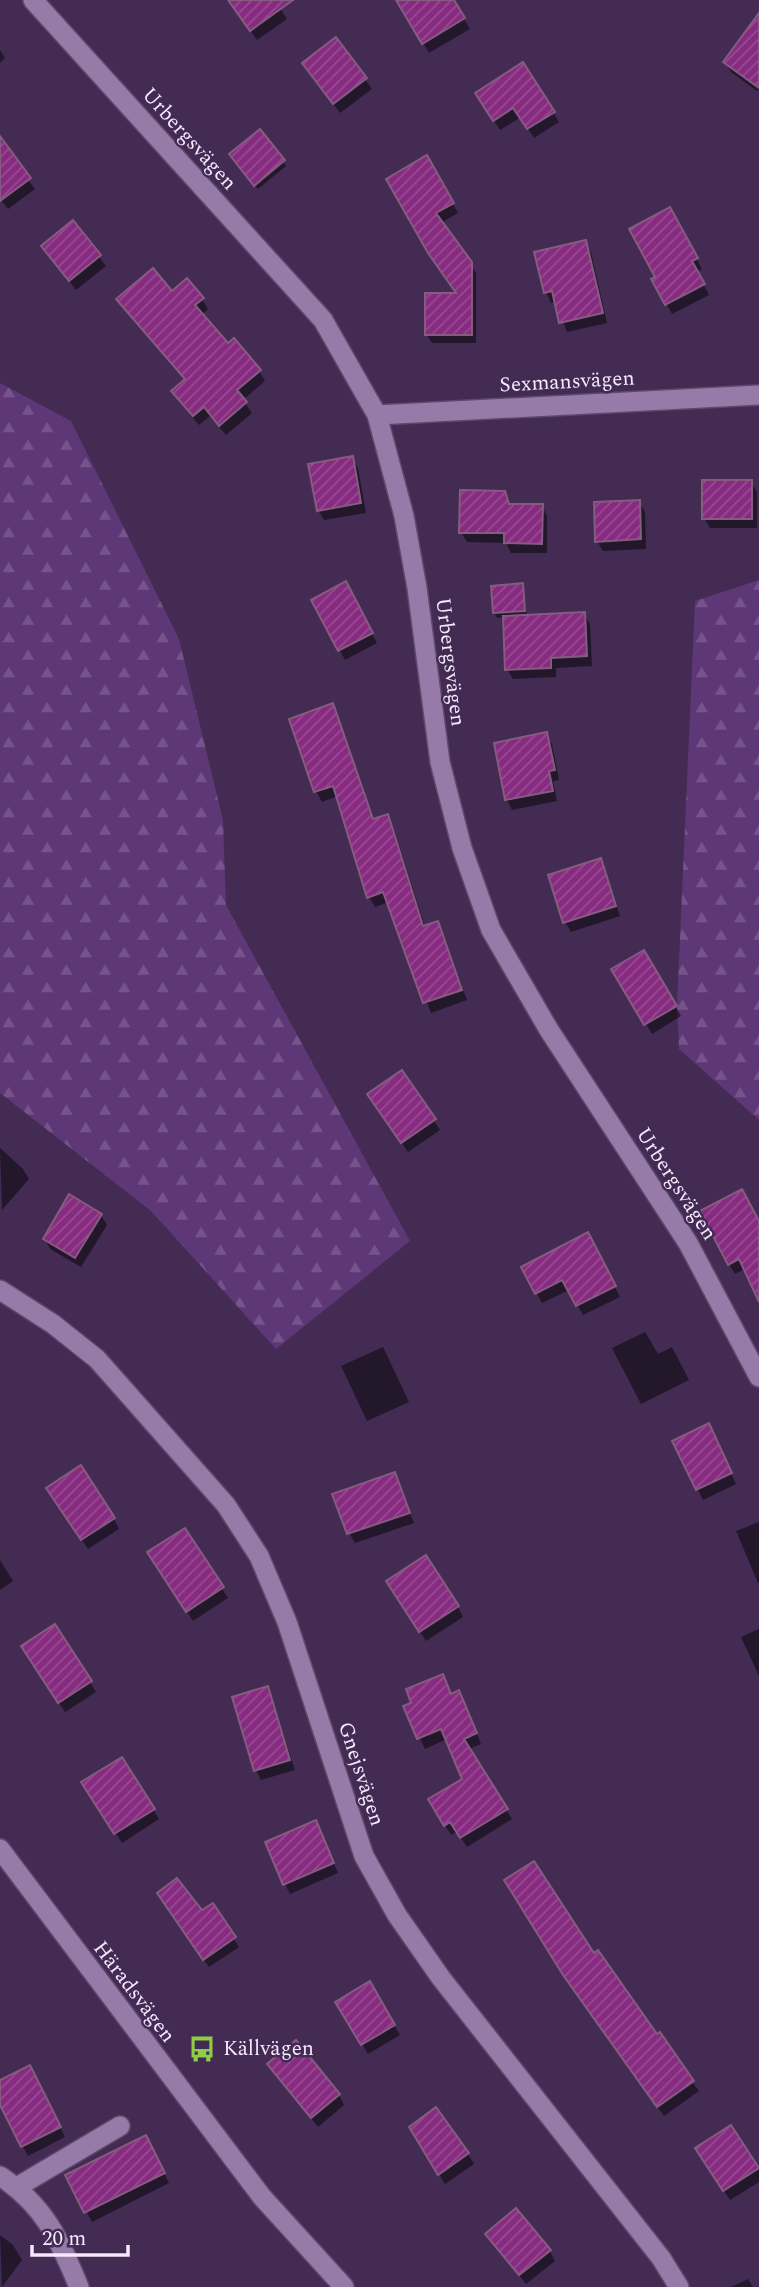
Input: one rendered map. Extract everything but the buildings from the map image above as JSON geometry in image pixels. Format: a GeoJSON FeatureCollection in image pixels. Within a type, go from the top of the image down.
{"type":"FeatureCollection","features":[{"type":"Feature","properties":{"kind":"street","name":"Urbergsvägen"},"geometry":{"type":"LineString","coordinates":[[33,0],[323,320],[377,415],[404,516],[418,588],[440,762],[462,848],[491,930],[549,1030],[688,1243],[759,1377]]}},
{"type":"Feature","properties":{"kind":"street","name":"Sexmansvägen"},"geometry":{"type":"LineString","coordinates":[[377,415],[759,395]]}},
{"type":"Feature","properties":{"kind":"street","name":"Gnejsvägen"},"geometry":{"type":"LineString","coordinates":[[0,1290],[53,1324],[97,1359],[226,1505],[259,1556],[288,1622],[364,1856],[397,1915],[442,1978],[661,2258],[679,2287]]}},
{"type":"Feature","properties":{"kind":"street","name":"Häradsvägen"},"geometry":{"type":"LineString","coordinates":[[0,1849],[262,2197],[344,2287]]}},
{"type":"Feature","properties":{"kind":"street"},"geometry":{"type":"LineString","coordinates":[[79,2287],[54,2228],[8,2182],[120,2126]]}},
{"type":"Feature","properties":{"kind":"green space"},"geometry":{"type":"Polygon","coordinates":[[[0,383],[71,421],[179,639],[223,820],[226,905],[410,1241],[276,1349],[151,1211],[0,1093],[0,383]]]}},
{"type":"Feature","properties":{"kind":"green space"},"geometry":{"type":"Polygon","coordinates":[[[759,580],[759,1120],[679,1049],[677,1006],[695,601],[759,580]]]}},
{"type":"Feature","properties":{"kind":"place","name":"Källvägen"},"geometry":{"type":"Point","coordinates":[202,2049]}}]}
